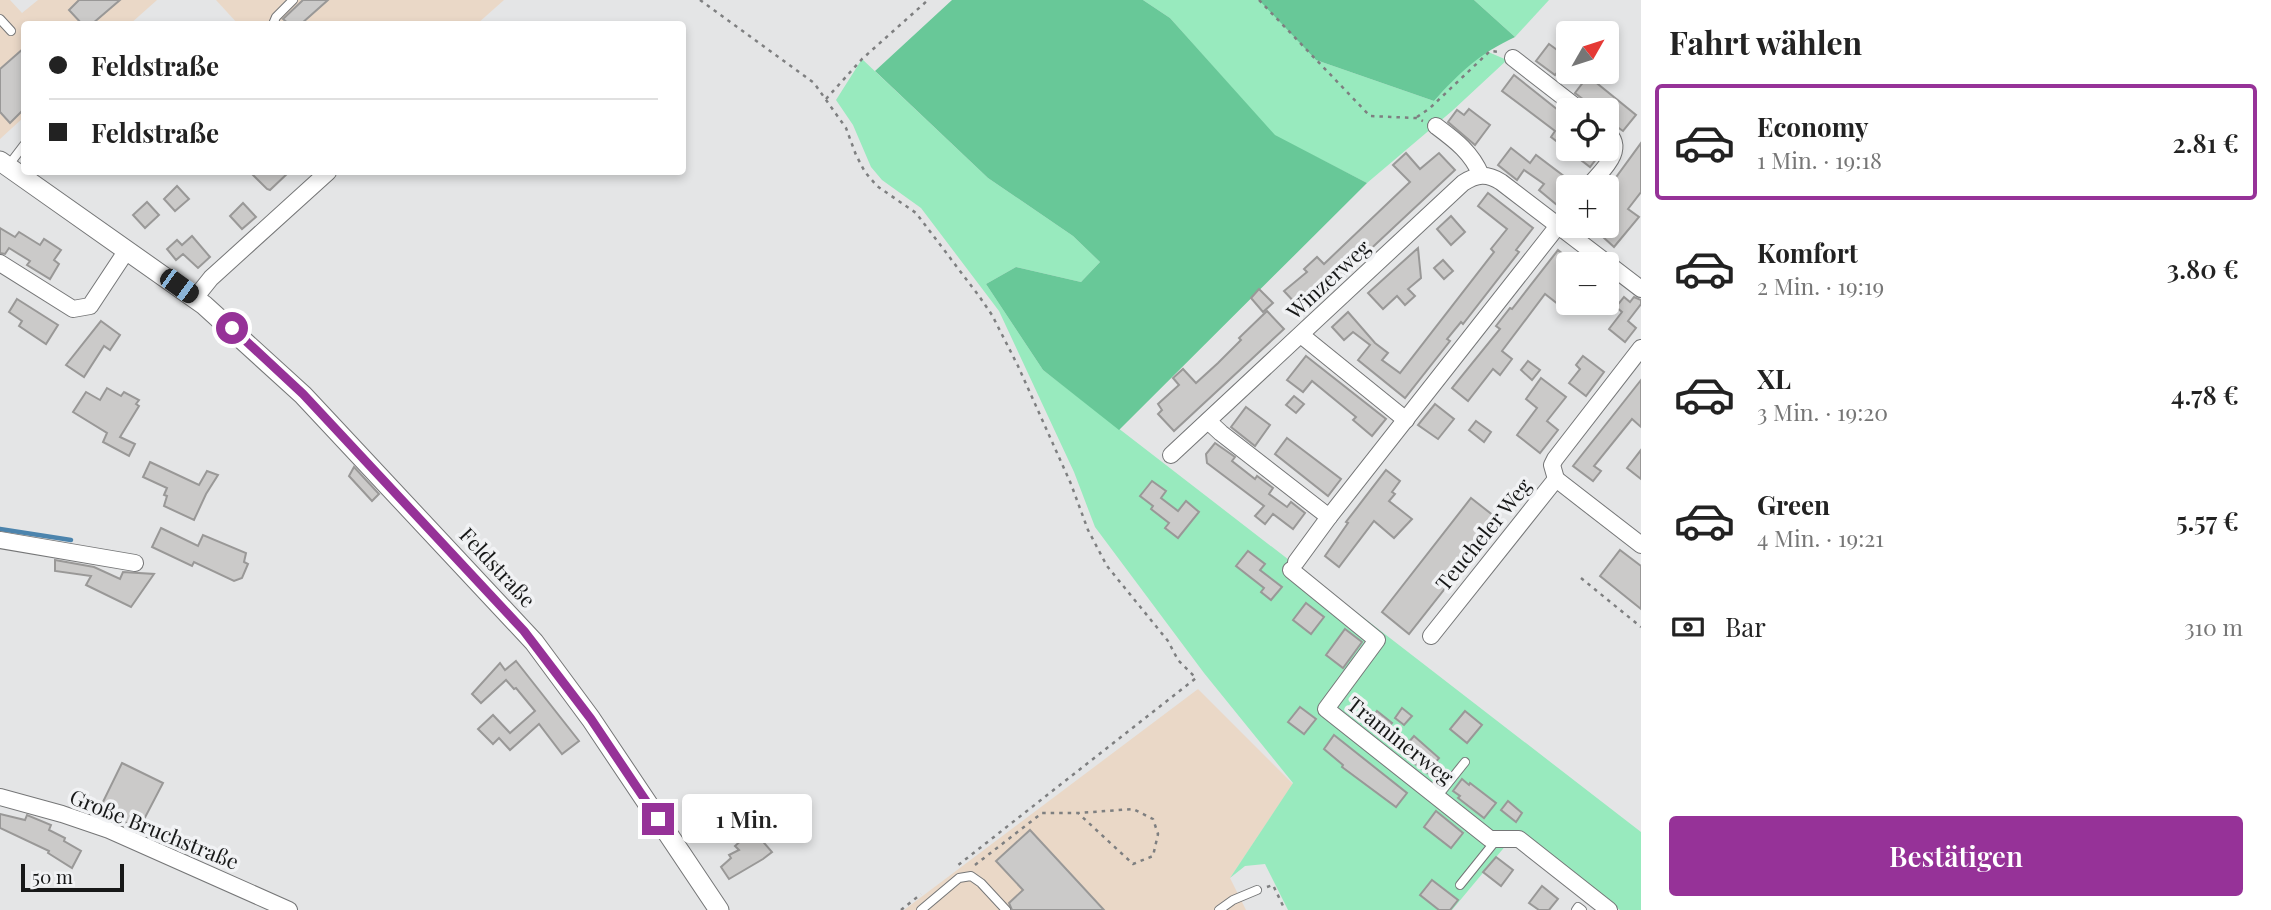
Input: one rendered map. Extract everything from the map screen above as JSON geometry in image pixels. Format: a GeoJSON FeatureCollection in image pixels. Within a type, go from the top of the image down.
{"type":"FeatureCollection","features":[{"type":"Feature","properties":{"kind":"street"},"geometry":{"type":"LineString","coordinates":[[1513,58],[1565,98]]}},
{"type":"Feature","properties":{"kind":"street"},"geometry":{"type":"LineString","coordinates":[[1436,126],[1465,148],[1481,175],[1493,177],[1556,216]]}},
{"type":"Feature","properties":{"kind":"street"},"geometry":{"type":"LineString","coordinates":[[1598,175],[1609,161]]}},
{"type":"Feature","properties":{"kind":"street","name":"Feldstraße"},"geometry":{"type":"LineString","coordinates":[[4,163],[195,298],[303,394],[524,631],[591,719],[719,910]]}},
{"type":"Feature","properties":{"kind":"street"},"geometry":{"type":"LineString","coordinates":[[195,298],[211,278],[325,175]]}},
{"type":"Feature","properties":{"kind":"street","name":"Winzerweg"},"geometry":{"type":"LineString","coordinates":[[1171,455],[1463,183],[1481,175]]}},
{"type":"Feature","properties":{"kind":"street","name":"Traminerweg"},"geometry":{"type":"LineString","coordinates":[[1556,229],[1293,566],[1377,640],[1326,709],[1490,839],[1519,839],[1609,910]]}},
{"type":"Feature","properties":{"kind":"street"},"geometry":{"type":"LineString","coordinates":[[1583,238],[1641,289]]}},
{"type":"Feature","properties":{"kind":"street"},"geometry":{"type":"LineString","coordinates":[[0,263],[72,309],[90,306],[127,250]]}},
{"type":"Feature","properties":{"kind":"street"},"geometry":{"type":"LineString","coordinates":[[1301,335],[1406,419]]}},
{"type":"Feature","properties":{"kind":"street"},"geometry":{"type":"LineString","coordinates":[[1556,479],[1552,465],[1555,459],[1638,359]]}},
{"type":"Feature","properties":{"kind":"street"},"geometry":{"type":"LineString","coordinates":[[1208,421],[1329,517]]}},
{"type":"Feature","properties":{"kind":"street","name":"Teucheler Weg"},"geometry":{"type":"LineString","coordinates":[[1431,636],[1556,479],[1641,545]]}},
{"type":"Feature","properties":{"kind":"street"},"geometry":{"type":"LineString","coordinates":[[0,540],[135,563]]}},
{"type":"Feature","properties":{"kind":"street","name":"Große Bruchstraße"},"geometry":{"type":"LineString","coordinates":[[0,797],[109,830],[289,910]]}},
{"type":"Feature","properties":{"kind":"lane"},"geometry":{"type":"LineString","coordinates":[[274,21],[293,0]]}},
{"type":"Feature","properties":{"kind":"lane"},"geometry":{"type":"LineString","coordinates":[[0,19],[11,31]]}},
{"type":"Feature","properties":{"kind":"lane"},"geometry":{"type":"LineString","coordinates":[[4,163],[21,148]]}},
{"type":"Feature","properties":{"kind":"lane"},"geometry":{"type":"LineString","coordinates":[[1437,797],[1465,762]]}},
{"type":"Feature","properties":{"kind":"lane"},"geometry":{"type":"LineString","coordinates":[[1460,885],[1497,839]]}},
{"type":"Feature","properties":{"kind":"lane"},"geometry":{"type":"LineString","coordinates":[[921,910],[959,878],[971,876],[1006,910]]}},
{"type":"Feature","properties":{"kind":"lane"},"geometry":{"type":"LineString","coordinates":[[1219,910],[1233,900],[1257,890]]}},
{"type":"Feature","properties":{"kind":"lane"},"geometry":{"type":"LineString","coordinates":[[1576,910],[1578,907],[1582,910]]}},
{"type":"Feature","properties":{"kind":"path"},"geometry":{"type":"LineString","coordinates":[[700,0],[814,83],[846,128],[865,172],[877,186],[916,213],[992,314],[1071,484],[1088,530],[1107,566],[1168,641],[1178,660],[1196,678],[953,869]]}},
{"type":"Feature","properties":{"kind":"path"},"geometry":{"type":"LineString","coordinates":[[826,99],[862,59],[928,0]]}},
{"type":"Feature","properties":{"kind":"path"},"geometry":{"type":"LineString","coordinates":[[1259,0],[1370,116],[1416,118],[1436,126]]}},
{"type":"Feature","properties":{"kind":"path"},"geometry":{"type":"LineString","coordinates":[[1416,118],[1490,51],[1498,51],[1513,58]]}},
{"type":"Feature","properties":{"kind":"path"},"geometry":{"type":"LineString","coordinates":[[1581,578],[1641,626]]}},
{"type":"Feature","properties":{"kind":"path"},"geometry":{"type":"LineString","coordinates":[[959,878],[1042,813],[1133,809],[1153,819],[1158,834],[1153,856],[1133,864],[1078,813]]}},
{"type":"Feature","properties":{"kind":"path"},"geometry":{"type":"LineString","coordinates":[[1257,890],[1273,885],[1285,910]]}},
{"type":"Feature","properties":{"kind":"path"},"geometry":{"type":"LineString","coordinates":[[901,910],[922,894]]}},
{"type":"Feature","properties":{"kind":"shaded area"},"geometry":{"type":"Polygon","coordinates":[[[0,0],[10,0],[22,13],[38,0],[157,0],[133,21],[21,21],[21,120],[0,139],[0,0]]]}},
{"type":"Feature","properties":{"kind":"shaded area"},"geometry":{"type":"Polygon","coordinates":[[[216,0],[504,0],[480,21],[235,21],[216,0]]]}},
{"type":"Feature","properties":{"kind":"shaded area"},"geometry":{"type":"Polygon","coordinates":[[[1198,689],[1293,784],[1230,878],[1246,910],[904,910],[1198,689]]]}},
{"type":"Feature","properties":{"kind":"green space"},"geometry":{"type":"Polygon","coordinates":[[[952,0],[1143,0],[1170,18],[1275,135],[1367,183],[1119,430],[1043,370],[986,284],[1016,267],[1081,282],[1100,262],[1073,236],[988,178],[875,71],[952,0]]]}},
{"type":"Feature","properties":{"kind":"green space"},"geometry":{"type":"Polygon","coordinates":[[[1143,0],[1260,0],[1316,60],[1434,101],[1456,76],[1486,51],[1507,60],[1367,183],[1275,136],[1170,18],[1143,0]]]}},
{"type":"Feature","properties":{"kind":"green space"},"geometry":{"type":"Polygon","coordinates":[[[1259,0],[1474,0],[1515,37],[1471,64],[1434,101],[1316,60],[1259,0]]]}},
{"type":"Feature","properties":{"kind":"green space"},"geometry":{"type":"Polygon","coordinates":[[[1474,0],[1549,0],[1515,37],[1474,0]]]}},
{"type":"Feature","properties":{"kind":"green space"},"geometry":{"type":"Polygon","coordinates":[[[862,59],[988,178],[1073,236],[1100,262],[1081,282],[1016,267],[986,284],[1043,370],[1641,832],[1641,910],[1620,910],[1517,832],[1452,910],[1288,910],[1265,864],[1245,866],[1230,878],[1293,783],[1204,673],[1095,527],[1074,472],[999,311],[921,208],[882,180],[871,167],[853,125],[836,100],[862,59]]]}},
{"type":"Feature","properties":{"kind":"building"},"geometry":{"type":"Polygon","coordinates":[[[79,0],[120,0],[96,21],[79,21],[69,10],[79,0]]]}},
{"type":"Feature","properties":{"kind":"building"},"geometry":{"type":"Polygon","coordinates":[[[303,0],[328,0],[304,21],[283,19],[303,0]]]}},
{"type":"Feature","properties":{"kind":"building"},"geometry":{"type":"Polygon","coordinates":[[[1549,44],[1556,49],[1556,74],[1555,75],[1536,61],[1549,44]]]}},
{"type":"Feature","properties":{"kind":"building"},"geometry":{"type":"Polygon","coordinates":[[[21,51],[21,112],[10,123],[0,112],[0,69],[21,51]]]}},
{"type":"Feature","properties":{"kind":"building"},"geometry":{"type":"Polygon","coordinates":[[[1514,75],[1556,108],[1556,141],[1551,137],[1555,131],[1502,91],[1514,75]]]}},
{"type":"Feature","properties":{"kind":"building"},"geometry":{"type":"Polygon","coordinates":[[[1582,84],[1598,84],[1615,98],[1581,98],[1575,93],[1582,84]]]}},
{"type":"Feature","properties":{"kind":"building"},"geometry":{"type":"Polygon","coordinates":[[[1619,101],[1636,115],[1623,131],[1619,128],[1619,101]]]}},
{"type":"Feature","properties":{"kind":"building"},"geometry":{"type":"Polygon","coordinates":[[[1469,109],[1490,125],[1475,145],[1448,122],[1457,110],[1464,115],[1469,109]]]}},
{"type":"Feature","properties":{"kind":"building"},"geometry":{"type":"Polygon","coordinates":[[[1641,143],[1641,192],[1628,209],[1639,217],[1614,247],[1604,238],[1619,238],[1618,175],[1641,143]]]}},
{"type":"Feature","properties":{"kind":"building"},"geometry":{"type":"Polygon","coordinates":[[[1511,148],[1530,163],[1536,155],[1562,175],[1556,175],[1556,204],[1539,190],[1544,184],[1524,170],[1517,180],[1498,165],[1511,148]]]}},
{"type":"Feature","properties":{"kind":"building"},"geometry":{"type":"Polygon","coordinates":[[[1406,153],[1420,169],[1439,153],[1455,170],[1314,302],[1307,296],[1297,305],[1284,291],[1307,272],[1304,269],[1317,257],[1324,264],[1410,182],[1393,165],[1406,153]]]}},
{"type":"Feature","properties":{"kind":"building"},"geometry":{"type":"Polygon","coordinates":[[[1582,161],[1595,161],[1590,167],[1582,161]]]}},
{"type":"Feature","properties":{"kind":"building"},"geometry":{"type":"Polygon","coordinates":[[[253,175],[286,175],[270,190],[253,175]]]}},
{"type":"Feature","properties":{"kind":"building"},"geometry":{"type":"Polygon","coordinates":[[[177,186],[189,199],[175,211],[164,199],[177,186]]]}},
{"type":"Feature","properties":{"kind":"building"},"geometry":{"type":"Polygon","coordinates":[[[1488,193],[1533,228],[1516,250],[1519,252],[1463,324],[1461,322],[1447,339],[1450,341],[1405,398],[1358,360],[1370,345],[1353,332],[1344,340],[1332,327],[1348,312],[1375,343],[1388,353],[1382,360],[1400,373],[1494,252],[1491,249],[1507,229],[1478,206],[1488,193]]]}},
{"type":"Feature","properties":{"kind":"building"},"geometry":{"type":"Polygon","coordinates":[[[147,202],[159,215],[145,228],[133,215],[147,202]]]}},
{"type":"Feature","properties":{"kind":"building"},"geometry":{"type":"Polygon","coordinates":[[[243,203],[256,217],[242,229],[230,216],[243,203]]]}},
{"type":"Feature","properties":{"kind":"building"},"geometry":{"type":"Polygon","coordinates":[[[1451,216],[1465,232],[1451,245],[1437,229],[1451,216]]]}},
{"type":"Feature","properties":{"kind":"building"},"geometry":{"type":"Polygon","coordinates":[[[0,228],[15,237],[19,232],[40,245],[44,239],[61,250],[54,260],[59,264],[50,279],[27,265],[30,261],[9,248],[5,254],[0,253],[0,228]]]}},
{"type":"Feature","properties":{"kind":"building"},"geometry":{"type":"Polygon","coordinates":[[[192,236],[210,257],[198,268],[183,254],[176,260],[167,249],[177,240],[182,245],[192,236]]]}},
{"type":"Feature","properties":{"kind":"building"},"geometry":{"type":"Polygon","coordinates":[[[1418,248],[1421,278],[1408,289],[1415,296],[1405,305],[1397,296],[1383,309],[1368,293],[1418,248]]]}},
{"type":"Feature","properties":{"kind":"building"},"geometry":{"type":"Polygon","coordinates":[[[1556,253],[1556,303],[1545,294],[1502,351],[1512,359],[1500,375],[1493,369],[1468,401],[1452,388],[1500,329],[1496,326],[1510,308],[1512,309],[1556,253]]]}},
{"type":"Feature","properties":{"kind":"building"},"geometry":{"type":"Polygon","coordinates":[[[1443,260],[1453,271],[1444,279],[1434,268],[1443,260]]]}},
{"type":"Feature","properties":{"kind":"building"},"geometry":{"type":"Polygon","coordinates":[[[1259,289],[1273,303],[1263,312],[1251,298],[1259,289]]]}},
{"type":"Feature","properties":{"kind":"building"},"geometry":{"type":"Polygon","coordinates":[[[1624,297],[1630,302],[1634,297],[1641,300],[1641,304],[1628,321],[1636,328],[1625,342],[1609,329],[1622,312],[1619,303],[1624,297]]]}},
{"type":"Feature","properties":{"kind":"building"},"geometry":{"type":"Polygon","coordinates":[[[17,299],[58,325],[46,344],[19,326],[22,321],[9,312],[17,299]]]}},
{"type":"Feature","properties":{"kind":"building"},"geometry":{"type":"Polygon","coordinates":[[[1267,311],[1284,329],[1174,431],[1158,414],[1162,410],[1158,404],[1179,385],[1173,378],[1183,369],[1196,383],[1267,311]]]}},
{"type":"Feature","properties":{"kind":"building"},"geometry":{"type":"Polygon","coordinates":[[[101,321],[120,335],[110,350],[104,346],[84,377],[66,365],[101,321]]]}},
{"type":"Feature","properties":{"kind":"building"},"geometry":{"type":"Polygon","coordinates":[[[1306,356],[1386,419],[1372,436],[1353,420],[1356,417],[1312,381],[1303,392],[1287,380],[1306,356]]]}},
{"type":"Feature","properties":{"kind":"building"},"geometry":{"type":"Polygon","coordinates":[[[1583,356],[1604,372],[1586,396],[1569,383],[1580,369],[1576,365],[1583,356]]]}},
{"type":"Feature","properties":{"kind":"building"},"geometry":{"type":"Polygon","coordinates":[[[1528,361],[1540,370],[1532,380],[1521,370],[1528,361]]]}},
{"type":"Feature","properties":{"kind":"building"},"geometry":{"type":"Polygon","coordinates":[[[1541,378],[1566,397],[1547,421],[1558,430],[1540,453],[1517,435],[1537,408],[1526,399],[1541,378]]]}},
{"type":"Feature","properties":{"kind":"building"},"geometry":{"type":"Polygon","coordinates":[[[1641,380],[1641,427],[1632,419],[1594,466],[1601,471],[1593,481],[1573,466],[1641,380]]]}},
{"type":"Feature","properties":{"kind":"building"},"geometry":{"type":"Polygon","coordinates":[[[107,388],[121,396],[124,392],[139,400],[136,404],[139,406],[120,437],[135,444],[129,456],[103,442],[107,433],[73,412],[86,392],[100,400],[107,388]]]}},
{"type":"Feature","properties":{"kind":"building"},"geometry":{"type":"Polygon","coordinates":[[[1294,396],[1304,404],[1296,413],[1286,405],[1294,396]]]}},
{"type":"Feature","properties":{"kind":"building"},"geometry":{"type":"Polygon","coordinates":[[[1435,404],[1454,419],[1438,439],[1418,425],[1435,404]]]}},
{"type":"Feature","properties":{"kind":"building"},"geometry":{"type":"Polygon","coordinates":[[[1246,407],[1270,425],[1255,446],[1231,427],[1246,407]]]}},
{"type":"Feature","properties":{"kind":"building"},"geometry":{"type":"Polygon","coordinates":[[[1476,421],[1491,432],[1484,442],[1469,430],[1476,421]]]}},
{"type":"Feature","properties":{"kind":"building"},"geometry":{"type":"Polygon","coordinates":[[[1287,438],[1341,479],[1328,496],[1275,454],[1287,438]]]}},
{"type":"Feature","properties":{"kind":"building"},"geometry":{"type":"Polygon","coordinates":[[[1215,443],[1235,457],[1232,461],[1255,479],[1257,476],[1273,488],[1269,494],[1287,507],[1291,502],[1305,513],[1293,529],[1273,514],[1265,524],[1255,516],[1264,506],[1207,463],[1206,454],[1215,443]]]}},
{"type":"Feature","properties":{"kind":"building"},"geometry":{"type":"Polygon","coordinates":[[[1641,450],[1641,479],[1627,468],[1641,450]]]}},
{"type":"Feature","properties":{"kind":"building"},"geometry":{"type":"Polygon","coordinates":[[[150,462],[199,485],[207,471],[218,475],[194,520],[164,506],[167,488],[143,477],[150,462]]]}},
{"type":"Feature","properties":{"kind":"building"},"geometry":{"type":"Polygon","coordinates":[[[354,467],[379,494],[372,501],[349,476],[354,467]]]}},
{"type":"Feature","properties":{"kind":"building"},"geometry":{"type":"Polygon","coordinates":[[[1386,470],[1400,481],[1389,501],[1412,519],[1394,538],[1374,521],[1339,567],[1325,556],[1348,523],[1346,522],[1386,470]]]}},
{"type":"Feature","properties":{"kind":"building"},"geometry":{"type":"Polygon","coordinates":[[[1152,481],[1166,491],[1161,498],[1178,511],[1186,501],[1199,512],[1178,538],[1165,528],[1169,523],[1140,496],[1152,481]]]}},
{"type":"Feature","properties":{"kind":"building"},"geometry":{"type":"Polygon","coordinates":[[[1471,498],[1499,520],[1409,634],[1382,612],[1471,498]]]}},
{"type":"Feature","properties":{"kind":"building"},"geometry":{"type":"Polygon","coordinates":[[[161,528],[198,546],[203,535],[246,553],[244,562],[248,564],[242,578],[234,581],[194,562],[192,566],[152,547],[161,528]]]}},
{"type":"Feature","properties":{"kind":"building"},"geometry":{"type":"Polygon","coordinates":[[[1620,550],[1641,566],[1641,609],[1600,576],[1620,550]]]}},
{"type":"Feature","properties":{"kind":"building"},"geometry":{"type":"Polygon","coordinates":[[[1248,551],[1265,564],[1260,570],[1282,587],[1271,600],[1261,592],[1264,588],[1236,566],[1248,551]]]}},
{"type":"Feature","properties":{"kind":"building"},"geometry":{"type":"Polygon","coordinates":[[[55,560],[94,567],[120,579],[123,572],[154,574],[131,607],[86,585],[91,576],[55,571],[55,560]]]}},
{"type":"Feature","properties":{"kind":"building"},"geometry":{"type":"Polygon","coordinates":[[[1306,603],[1324,617],[1311,634],[1293,620],[1306,603]]]}},
{"type":"Feature","properties":{"kind":"building"},"geometry":{"type":"Polygon","coordinates":[[[1345,629],[1362,642],[1343,668],[1326,655],[1345,629]]]}},
{"type":"Feature","properties":{"kind":"building"},"geometry":{"type":"Polygon","coordinates":[[[516,661],[579,741],[562,754],[539,724],[510,750],[499,738],[493,744],[478,729],[493,715],[510,733],[535,711],[506,680],[481,703],[472,694],[500,663],[505,670],[516,661]]]}},
{"type":"Feature","properties":{"kind":"building"},"geometry":{"type":"Polygon","coordinates":[[[1300,707],[1316,719],[1304,734],[1288,722],[1300,707]]]}},
{"type":"Feature","properties":{"kind":"building"},"geometry":{"type":"Polygon","coordinates":[[[1402,708],[1412,716],[1404,725],[1395,718],[1402,708]]]}},
{"type":"Feature","properties":{"kind":"building"},"geometry":{"type":"Polygon","coordinates":[[[1377,711],[1392,723],[1381,737],[1366,726],[1377,711]]]}},
{"type":"Feature","properties":{"kind":"building"},"geometry":{"type":"Polygon","coordinates":[[[1465,711],[1482,725],[1467,743],[1450,729],[1465,711]]]}},
{"type":"Feature","properties":{"kind":"building"},"geometry":{"type":"Polygon","coordinates":[[[1334,735],[1407,793],[1396,807],[1342,767],[1343,765],[1324,749],[1334,735]]]}},
{"type":"Feature","properties":{"kind":"building"},"geometry":{"type":"Polygon","coordinates":[[[1414,736],[1439,758],[1427,773],[1400,752],[1414,736]]]}},
{"type":"Feature","properties":{"kind":"building"},"geometry":{"type":"Polygon","coordinates":[[[122,763],[163,783],[139,829],[99,810],[122,763]]]}},
{"type":"Feature","properties":{"kind":"building"},"geometry":{"type":"Polygon","coordinates":[[[1462,779],[1496,803],[1484,818],[1453,791],[1462,779]]]}},
{"type":"Feature","properties":{"kind":"building"},"geometry":{"type":"Polygon","coordinates":[[[1508,801],[1522,813],[1516,822],[1501,810],[1508,801]]]}},
{"type":"Feature","properties":{"kind":"building"},"geometry":{"type":"Polygon","coordinates":[[[1436,811],[1463,833],[1451,848],[1424,827],[1436,811]]]}},
{"type":"Feature","properties":{"kind":"building"},"geometry":{"type":"Polygon","coordinates":[[[0,814],[25,820],[27,815],[51,825],[49,830],[81,851],[72,868],[48,853],[49,851],[0,828],[0,814]]]}},
{"type":"Feature","properties":{"kind":"building"},"geometry":{"type":"Polygon","coordinates":[[[753,830],[772,852],[729,879],[721,867],[731,858],[729,855],[739,850],[735,846],[753,830]]]}},
{"type":"Feature","properties":{"kind":"building"},"geometry":{"type":"Polygon","coordinates":[[[1030,830],[1104,910],[1012,910],[1009,903],[1023,890],[996,861],[1030,830]]]}},
{"type":"Feature","properties":{"kind":"building"},"geometry":{"type":"Polygon","coordinates":[[[1496,857],[1513,870],[1501,886],[1483,872],[1496,857]]]}},
{"type":"Feature","properties":{"kind":"building"},"geometry":{"type":"Polygon","coordinates":[[[1432,880],[1458,900],[1450,910],[1439,910],[1420,895],[1432,880]]]}},
{"type":"Feature","properties":{"kind":"building"},"geometry":{"type":"Polygon","coordinates":[[[1542,886],[1558,899],[1549,910],[1539,910],[1529,903],[1542,886]]]}},
{"type":"Feature","properties":{"kind":"waterway"},"geometry":{"type":"LineString","coordinates":[[0,529],[71,540]]}},
{"type":"Feature","properties":{"kind":"route"},"geometry":{"type":"LineString","coordinates":[[232,328],[303,394],[524,631],[591,719],[658,819]]}}]}
